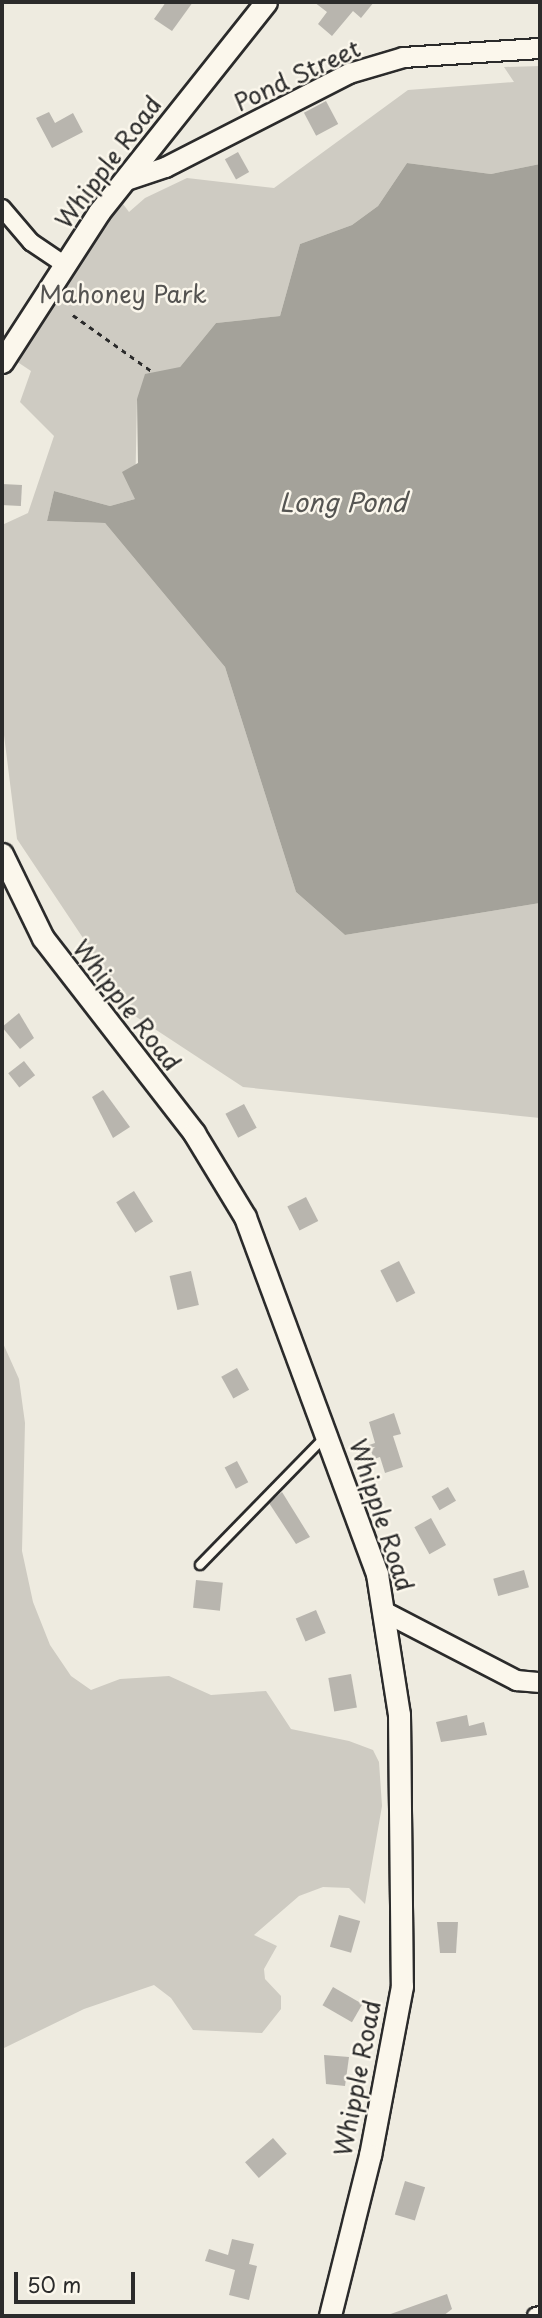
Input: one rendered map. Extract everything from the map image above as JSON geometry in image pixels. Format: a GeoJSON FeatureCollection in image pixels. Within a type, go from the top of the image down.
{"type":"FeatureCollection","features":[{"type":"Feature","properties":{"kind":"main road","name":"Whipple Road"},"geometry":{"type":"LineString","coordinates":[[2,362],[64,264],[126,180],[266,2]]}},
{"type":"Feature","properties":{"kind":"main road","name":"Whipple Road"},"geometry":{"type":"LineString","coordinates":[[2,854],[43,938],[194,1133],[245,1217],[328,1434],[374,1563],[386,1612],[399,1714],[402,1986],[370,2155],[330,2316]]}},
{"type":"Feature","properties":{"kind":"street","name":"Pond Street"},"geometry":{"type":"LineString","coordinates":[[126,180],[165,167],[349,73],[403,57],[540,48]]}},
{"type":"Feature","properties":{"kind":"street"},"geometry":{"type":"LineString","coordinates":[[2,208],[31,242],[64,264]]}},
{"type":"Feature","properties":{"kind":"street"},"geometry":{"type":"LineString","coordinates":[[386,1612],[506,1675],[540,1682]]}},
{"type":"Feature","properties":{"kind":"lane"},"geometry":{"type":"LineString","coordinates":[[200,1565],[328,1434]]}},
{"type":"Feature","properties":{"kind":"path"},"geometry":{"type":"LineString","coordinates":[[74,315],[153,372]]}},
{"type":"Feature","properties":{"kind":"green space","name":"Mahoney Park"},"geometry":{"type":"Polygon","coordinates":[[[540,66],[540,164],[491,174],[407,163],[378,206],[352,225],[300,244],[280,316],[216,323],[180,367],[137,399],[135,499],[110,506],[54,491],[47,521],[105,523],[225,667],[296,892],[345,935],[540,903],[540,1118],[243,1087],[135,1016],[17,839],[2,719],[2,525],[28,513],[54,436],[20,402],[31,371],[16,361],[102,229],[123,204],[129,212],[145,198],[187,178],[274,188],[408,90],[514,82],[504,67],[540,66]]]}},
{"type":"Feature","properties":{"kind":"green space"},"geometry":{"type":"Polygon","coordinates":[[[2,1341],[19,1379],[25,1423],[22,1551],[33,1602],[50,1645],[71,1676],[91,1690],[120,1679],[169,1676],[211,1695],[266,1691],[291,1729],[349,1741],[373,1750],[379,1762],[382,1806],[365,1904],[349,1888],[323,1887],[299,1896],[254,1935],[277,1946],[264,1969],[265,1979],[281,1996],[281,2009],[262,2033],[193,2030],[171,1998],[154,1985],[84,2009],[2,2049],[2,1341]]]}},
{"type":"Feature","properties":{"kind":"water","name":"Long Pond"},"geometry":{"type":"Polygon","coordinates":[[[407,163],[491,174],[540,164],[540,903],[345,935],[296,892],[225,667],[105,523],[47,521],[54,491],[110,506],[135,499],[122,472],[138,463],[137,399],[145,374],[180,367],[216,323],[280,316],[300,244],[352,225],[378,206],[407,163]]]}},
{"type":"Feature","properties":{"kind":"building"},"geometry":{"type":"Polygon","coordinates":[[[166,2],[193,2],[172,31],[154,19],[166,2]]]}},
{"type":"Feature","properties":{"kind":"building"},"geometry":{"type":"Polygon","coordinates":[[[314,2],[374,2],[361,18],[353,11],[332,36],[318,24],[327,12],[314,2]]]}},
{"type":"Feature","properties":{"kind":"building"},"geometry":{"type":"Polygon","coordinates":[[[326,101],[338,124],[316,136],[304,113],[326,101]]]}},
{"type":"Feature","properties":{"kind":"building"},"geometry":{"type":"Polygon","coordinates":[[[49,112],[55,123],[73,113],[83,132],[52,148],[36,118],[49,112]]]}},
{"type":"Feature","properties":{"kind":"building"},"geometry":{"type":"Polygon","coordinates":[[[238,152],[249,172],[236,179],[225,159],[238,152]]]}},
{"type":"Feature","properties":{"kind":"building"},"geometry":{"type":"Polygon","coordinates":[[[2,484],[22,485],[21,506],[2,505],[2,484]]]}},
{"type":"Feature","properties":{"kind":"building"},"geometry":{"type":"Polygon","coordinates":[[[19,1013],[34,1038],[20,1049],[2,1027],[19,1013]]]}},
{"type":"Feature","properties":{"kind":"building"},"geometry":{"type":"Polygon","coordinates":[[[24,1061],[35,1075],[19,1087],[8,1073],[24,1061]]]}},
{"type":"Feature","properties":{"kind":"building"},"geometry":{"type":"Polygon","coordinates":[[[103,1090],[130,1127],[113,1138],[92,1097],[103,1090]]]}},
{"type":"Feature","properties":{"kind":"building"},"geometry":{"type":"Polygon","coordinates":[[[244,1104],[257,1128],[238,1138],[225,1114],[244,1104]]]}},
{"type":"Feature","properties":{"kind":"building"},"geometry":{"type":"Polygon","coordinates":[[[134,1191],[153,1222],[135,1233],[116,1202],[134,1191]]]}},
{"type":"Feature","properties":{"kind":"building"},"geometry":{"type":"Polygon","coordinates":[[[306,1197],[318,1221],[300,1231],[287,1207],[306,1197]]]}},
{"type":"Feature","properties":{"kind":"building"},"geometry":{"type":"Polygon","coordinates":[[[399,1261],[415,1293],[397,1303],[380,1271],[399,1261]]]}},
{"type":"Feature","properties":{"kind":"building"},"geometry":{"type":"Polygon","coordinates":[[[191,1271],[199,1305],[177,1310],[170,1276],[191,1271]]]}},
{"type":"Feature","properties":{"kind":"building"},"geometry":{"type":"Polygon","coordinates":[[[237,1368],[249,1390],[233,1399],[221,1377],[237,1368]]]}},
{"type":"Feature","properties":{"kind":"building"},"geometry":{"type":"Polygon","coordinates":[[[394,1413],[401,1434],[393,1436],[403,1467],[385,1473],[380,1457],[374,1459],[369,1445],[375,1443],[369,1422],[394,1413]]]}},
{"type":"Feature","properties":{"kind":"building"},"geometry":{"type":"Polygon","coordinates":[[[237,1461],[248,1482],[236,1489],[225,1468],[237,1461]]]}},
{"type":"Feature","properties":{"kind":"building"},"geometry":{"type":"Polygon","coordinates":[[[448,1487],[456,1501],[440,1510],[432,1496],[448,1487]]]}},
{"type":"Feature","properties":{"kind":"building"},"geometry":{"type":"Polygon","coordinates":[[[282,1492],[310,1537],[296,1544],[269,1503],[282,1492]]]}},
{"type":"Feature","properties":{"kind":"building"},"geometry":{"type":"Polygon","coordinates":[[[431,1518],[446,1545],[429,1554],[414,1527],[431,1518]]]}},
{"type":"Feature","properties":{"kind":"building"},"geometry":{"type":"Polygon","coordinates":[[[524,1570],[529,1587],[498,1596],[493,1579],[524,1570]]]}},
{"type":"Feature","properties":{"kind":"building"},"geometry":{"type":"Polygon","coordinates":[[[196,1580],[223,1583],[220,1611],[193,1608],[196,1580]]]}},
{"type":"Feature","properties":{"kind":"building"},"geometry":{"type":"Polygon","coordinates":[[[316,1610],[326,1633],[306,1642],[296,1619],[316,1610]]]}},
{"type":"Feature","properties":{"kind":"building"},"geometry":{"type":"Polygon","coordinates":[[[351,1674],[357,1707],[334,1711],[328,1678],[351,1674]]]}},
{"type":"Feature","properties":{"kind":"building"},"geometry":{"type":"Polygon","coordinates":[[[467,1715],[469,1726],[484,1722],[487,1735],[441,1742],[436,1722],[467,1715]]]}},
{"type":"Feature","properties":{"kind":"building"},"geometry":{"type":"Polygon","coordinates":[[[339,1915],[360,1921],[351,1953],[330,1947],[339,1915]]]}},
{"type":"Feature","properties":{"kind":"building"},"geometry":{"type":"Polygon","coordinates":[[[437,1922],[458,1922],[456,1953],[440,1953],[437,1922]]]}},
{"type":"Feature","properties":{"kind":"building"},"geometry":{"type":"Polygon","coordinates":[[[333,1987],[362,2004],[352,2022],[322,2005],[333,1987]]]}},
{"type":"Feature","properties":{"kind":"building"},"geometry":{"type":"Polygon","coordinates":[[[324,2055],[349,2057],[345,2086],[326,2084],[324,2055]]]}},
{"type":"Feature","properties":{"kind":"building"},"geometry":{"type":"Polygon","coordinates":[[[273,2138],[287,2154],[259,2178],[245,2162],[273,2138]]]}},
{"type":"Feature","properties":{"kind":"building"},"geometry":{"type":"Polygon","coordinates":[[[405,2181],[425,2187],[415,2221],[395,2214],[405,2181]]]}},
{"type":"Feature","properties":{"kind":"building"},"geometry":{"type":"Polygon","coordinates":[[[232,2239],[254,2244],[249,2264],[257,2266],[249,2300],[229,2295],[235,2270],[205,2261],[209,2249],[228,2255],[232,2239]]]}},
{"type":"Feature","properties":{"kind":"building"},"geometry":{"type":"Polygon","coordinates":[[[447,2294],[452,2309],[443,2316],[385,2316],[447,2294]]]}}]}
